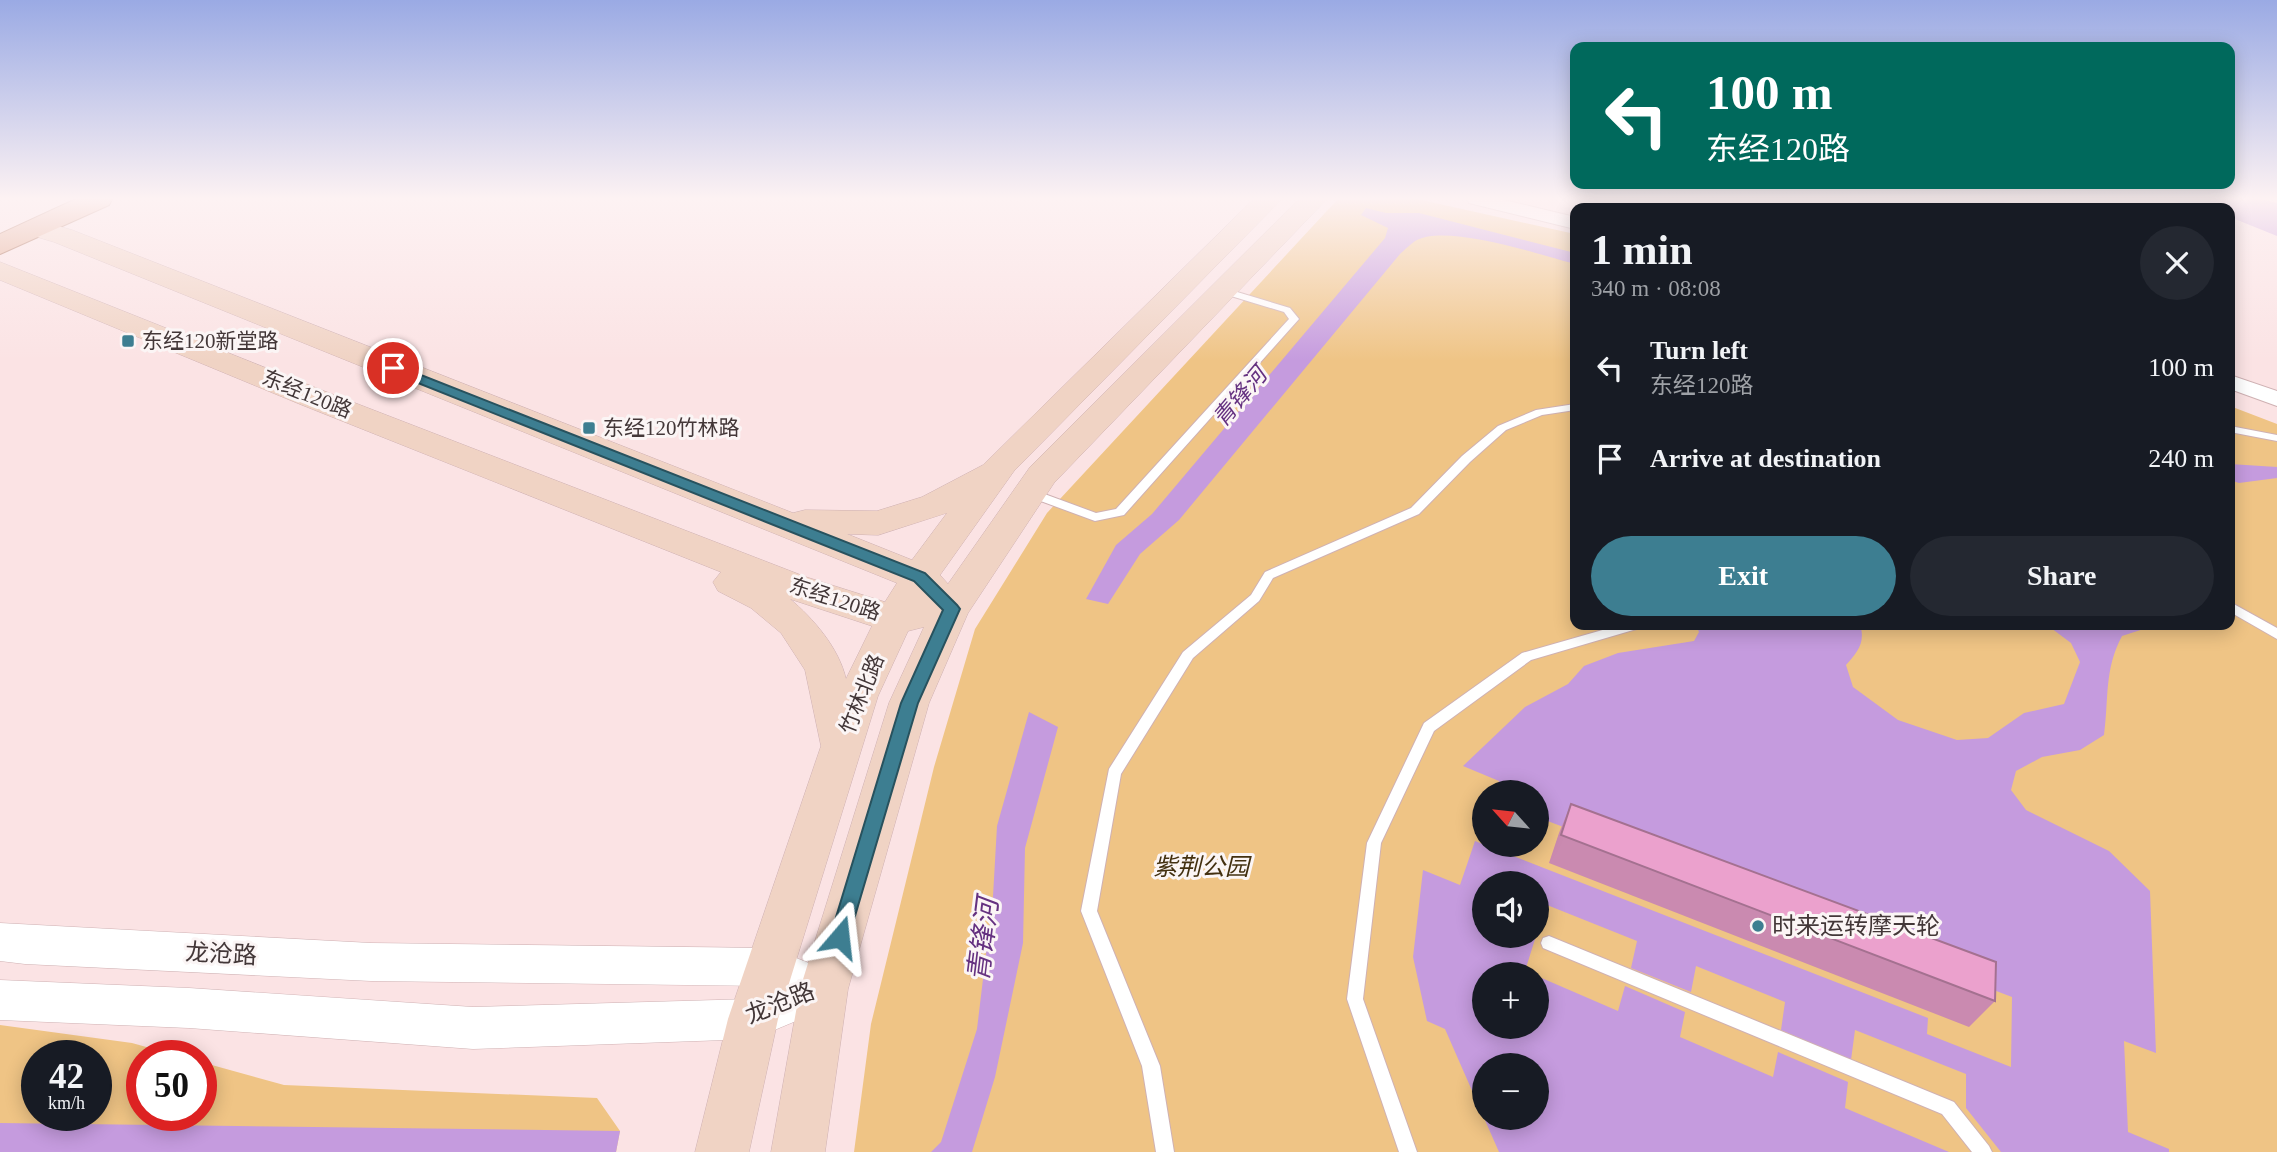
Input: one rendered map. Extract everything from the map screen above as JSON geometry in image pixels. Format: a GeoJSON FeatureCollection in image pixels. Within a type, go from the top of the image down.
{"type":"FeatureCollection","features":[{"type":"Feature","properties":{"kind":"main road"},"geometry":{"type":"LineString","coordinates":[[105,253],[919,577],[951,609]]}},
{"type":"Feature","properties":{"kind":"main road","name":"竹林北路"},"geometry":{"type":"LineString","coordinates":[[722,1152],[737,1076],[753,1019],[858,696],[894,619],[919,577],[1002,463],[1215,253]]}},
{"type":"Feature","properties":{"kind":"main road"},"geometry":{"type":"LineString","coordinates":[[797,1152],[824,989],[909,703],[951,609],[1042,475],[1261,253]]}},
{"type":"Feature","properties":{"kind":"main road","name":"东经120路"},"geometry":{"type":"LineString","coordinates":[[0,270],[313,398],[793,586],[894,619],[951,609]]}},
{"type":"Feature","properties":{"kind":"main road"},"geometry":{"type":"LineString","coordinates":[[771,519],[820,524],[878,523],[934,505],[983,479],[1060,407]]}},
{"type":"Feature","properties":{"kind":"main road"},"geometry":{"type":"LineString","coordinates":[[526,480],[764,598],[794,623],[824,668],[842,746]]}},
{"type":"Feature","properties":{"kind":"street"},"geometry":{"type":"LineString","coordinates":[[2235,384],[2277,399]]}},
{"type":"Feature","properties":{"kind":"street","name":"龙沧路"},"geometry":{"type":"LineString","coordinates":[[0,942],[371,962],[771,967],[824,989]]}},
{"type":"Feature","properties":{"kind":"street","name":"龙沧路"},"geometry":{"type":"LineString","coordinates":[[0,1000],[189,1008],[473,1028],[753,1019],[824,989]]}},
{"type":"Feature","properties":{"kind":"lane"},"geometry":{"type":"LineString","coordinates":[[1031,493],[1095,517],[1120,512],[1294,319],[1287,310],[1224,291]]}},
{"type":"Feature","properties":{"kind":"lane"},"geometry":{"type":"LineString","coordinates":[[1165,1152],[1151,1066],[1089,911],[1114,773],[1188,655],[1255,598],[1269,575],[1415,511],[1466,459],[1502,428],[1540,412],[1570,408]]}},
{"type":"Feature","properties":{"kind":"lane"},"geometry":{"type":"LineString","coordinates":[[2235,430],[2277,438]]}},
{"type":"Feature","properties":{"kind":"lane"},"geometry":{"type":"LineString","coordinates":[[2235,610],[2277,634]]}},
{"type":"Feature","properties":{"kind":"lane"},"geometry":{"type":"LineString","coordinates":[[1408,1152],[1355,999],[1374,843],[1429,727],[1527,656],[1618,630]]}},
{"type":"Feature","properties":{"kind":"lane"},"geometry":{"type":"LineString","coordinates":[[1549,943],[1948,1108],[1983,1152]]}},
{"type":"Feature","properties":{"kind":"green space","name":"紫荆公园"},"geometry":{"type":"Polygon","coordinates":[[[1288,253],[1570,253],[1570,630],[2235,630],[2235,408],[2277,424],[2277,1152],[854,1152],[871,1024],[934,767],[975,629],[1047,513],[1288,253]]]}},
{"type":"Feature","properties":{"kind":"green space"},"geometry":{"type":"Polygon","coordinates":[[[0,1025],[110,1040],[21,1040],[21,1131],[112,1131],[112,1040],[126,1042],[126,1131],[217,1131],[217,1066],[284,1085],[597,1098],[620,1131],[616,1152],[0,1152],[0,1025]]]}},
{"type":"Feature","properties":{"kind":"shaded area"},"geometry":{"type":"Polygon","coordinates":[[[1373,253],[1401,253],[1179,520],[1140,554],[1108,604],[1086,599],[1116,545],[1152,514],[1373,253]]]}},
{"type":"Feature","properties":{"kind":"shaded area"},"geometry":{"type":"Polygon","coordinates":[[[1535,253],[1570,253],[1570,263],[1535,253]]]}},
{"type":"Feature","properties":{"kind":"shaded area"},"geometry":{"type":"Polygon","coordinates":[[[2235,464],[2277,467],[2277,478],[2235,482],[2235,464]]]}},
{"type":"Feature","properties":{"kind":"shaded area"},"geometry":{"type":"Polygon","coordinates":[[[1698,630],[1862,630],[1857,652],[1846,665],[1853,687],[1898,720],[1957,740],[1988,738],[2024,713],[2064,704],[2080,662],[2071,643],[2054,630],[2141,630],[2122,636],[2116,648],[2110,673],[2104,735],[2080,750],[2042,757],[2016,771],[2011,790],[2026,810],[2109,851],[2150,891],[2156,1053],[2124,1041],[2128,1132],[2169,1149],[2169,1152],[2001,1152],[1966,1108],[1966,1074],[1855,1030],[1851,1060],[1781,1030],[1785,1002],[1696,966],[1691,992],[1631,968],[1637,941],[1549,906],[1549,871],[1472,871],[1472,948],[1532,948],[1528,962],[1472,962],[1472,1039],[1549,1039],[1549,981],[1618,1011],[1625,986],[1685,1012],[1680,1037],[1773,1077],[1778,1052],[1848,1082],[1845,1108],[1949,1152],[1499,1152],[1489,1130],[1549,1130],[1549,1053],[1472,1053],[1472,1091],[1445,1029],[1427,1021],[1413,957],[1423,870],[1460,885],[1472,850],[1472,858],[1519,858],[1928,1018],[1927,1034],[2011,1067],[2012,997],[1549,822],[1549,780],[1497,780],[1463,766],[1525,707],[1568,684],[1584,666],[1618,653],[1694,641],[1698,630]]]}},
{"type":"Feature","properties":{"kind":"shaded area"},"geometry":{"type":"Polygon","coordinates":[[[1029,712],[1058,727],[1025,848],[1023,943],[995,1077],[972,1152],[931,1152],[941,1142],[977,1029],[993,896],[997,826],[1029,712]]]}},
{"type":"Feature","properties":{"kind":"shaded area"},"geometry":{"type":"Polygon","coordinates":[[[0,1123],[21,1123],[21,1131],[112,1131],[112,1124],[126,1125],[126,1131],[217,1131],[217,1126],[620,1131],[616,1152],[0,1152],[0,1123]]]}},
{"type":"Feature","properties":{"kind":"building"},"geometry":{"type":"Polygon","coordinates":[[[1571,804],[1996,962],[1995,1001],[1561,835],[1571,804]]]}},
{"type":"Feature","properties":{"kind":"place","name":"东经120新堂路"},"geometry":{"type":"Point","coordinates":[128,341]}},
{"type":"Feature","properties":{"kind":"place","name":"东经120竹林路"},"geometry":{"type":"Point","coordinates":[589,428]}},
{"type":"Feature","properties":{"kind":"place","name":"时来运转摩天轮"},"geometry":{"type":"Point","coordinates":[1758,926]}},
{"type":"Feature","properties":{"kind":"route"},"geometry":{"type":"LineString","coordinates":[[393,368],[919,577],[951,609],[909,703],[840,937]]}},
{"type":"Feature","properties":{"kind":"water label","name":"青锋河"},"geometry":{"type":"Point","coordinates":[1240,397]}},
{"type":"Feature","properties":{"kind":"water label","name":"青锋河"},"geometry":{"type":"Point","coordinates":[983,940]}}]}
